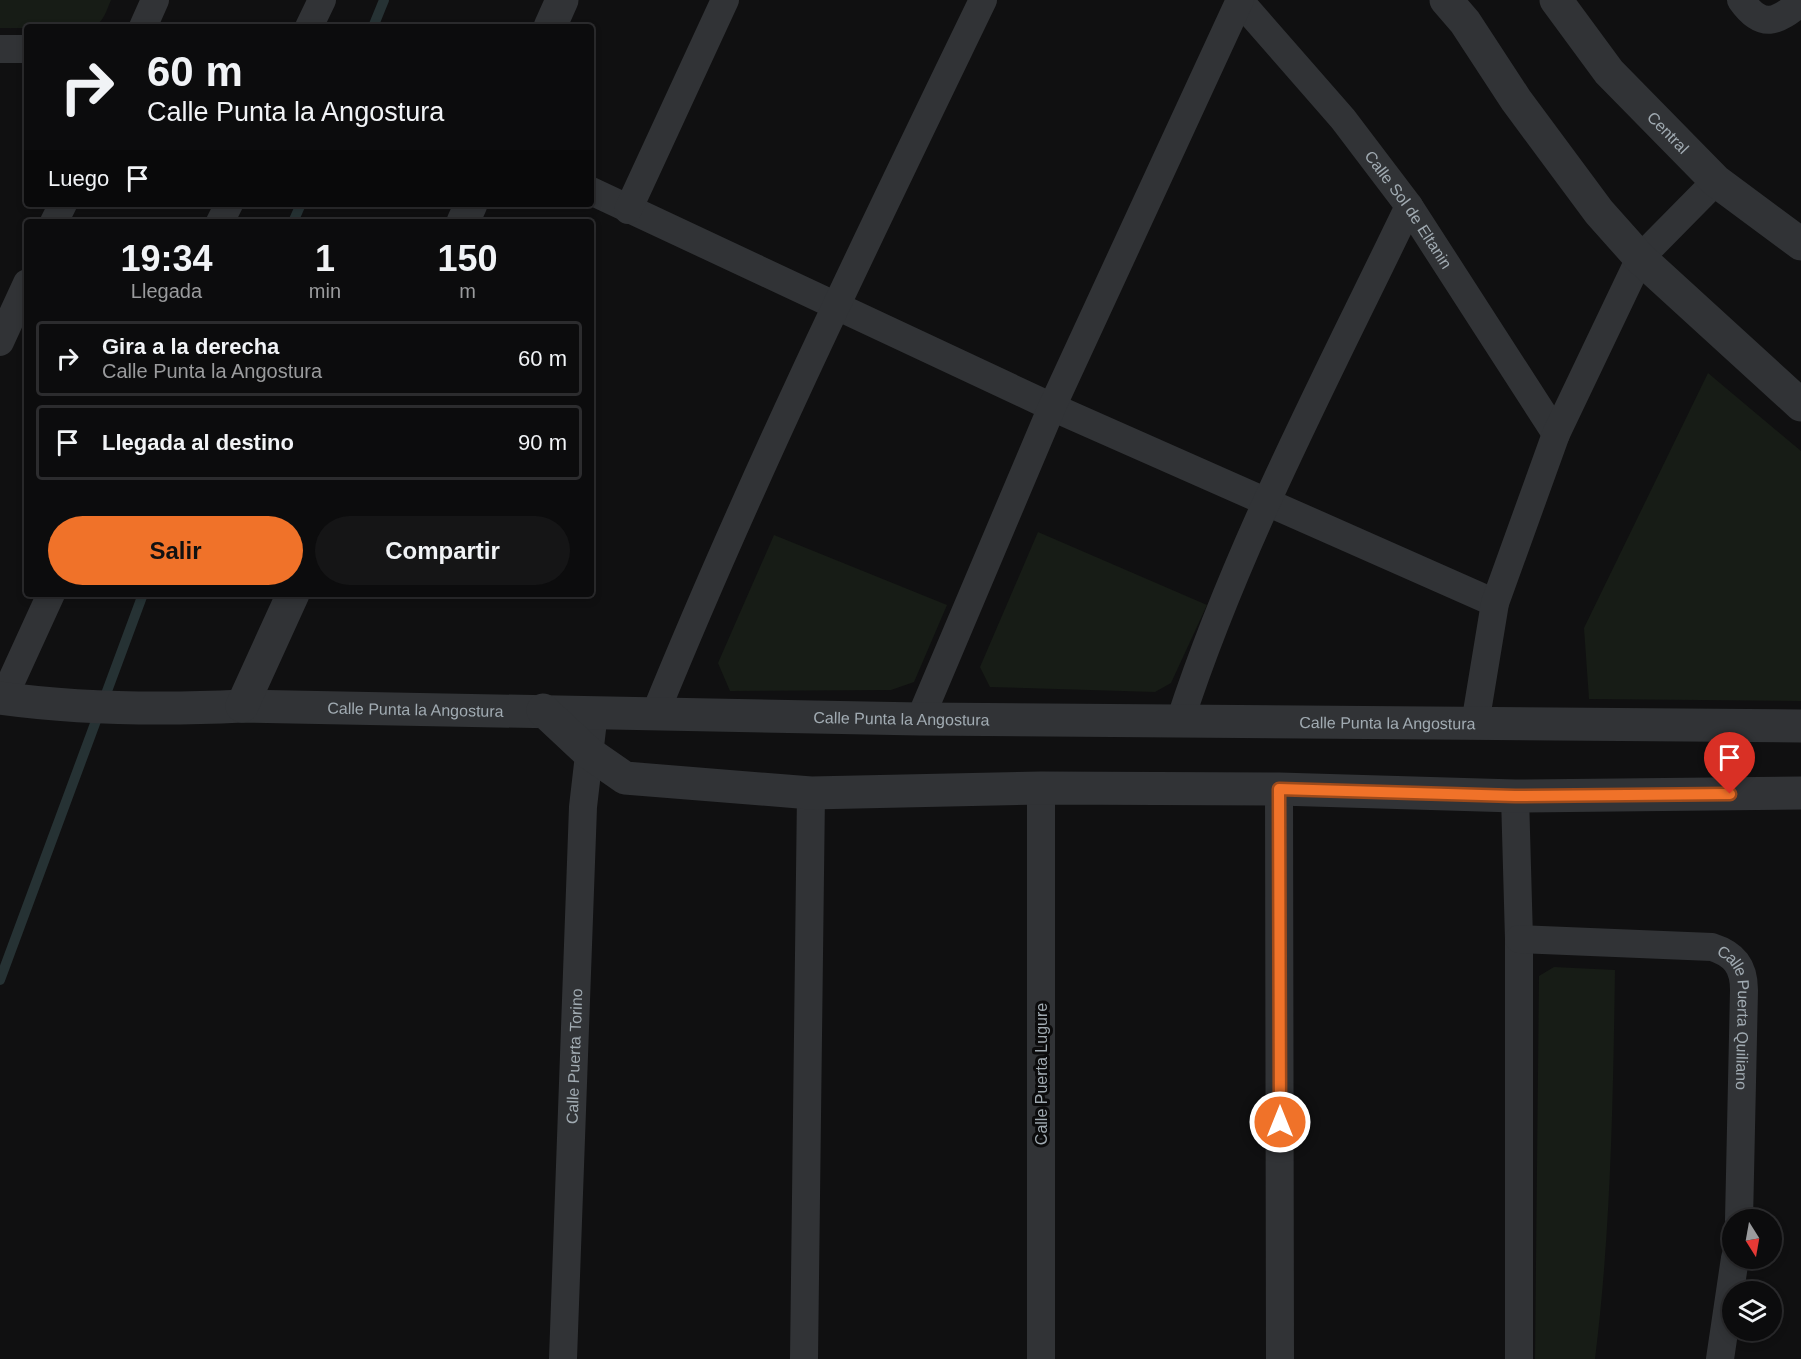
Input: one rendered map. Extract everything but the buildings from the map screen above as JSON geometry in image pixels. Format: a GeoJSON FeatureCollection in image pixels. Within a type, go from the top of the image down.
{"type":"FeatureCollection","features":[{"type":"Feature","properties":{"kind":"street"},"geometry":{"type":"LineString","coordinates":[[144,24],[155,0]]}},
{"type":"Feature","properties":{"kind":"street"},"geometry":{"type":"LineString","coordinates":[[310,24],[321,0]]}},
{"type":"Feature","properties":{"kind":"street"},"geometry":{"type":"LineString","coordinates":[[551,24],[562,0]]}},
{"type":"Feature","properties":{"kind":"street"},"geometry":{"type":"LineString","coordinates":[[628,210],[725,0]]}},
{"type":"Feature","properties":{"kind":"street"},"geometry":{"type":"LineString","coordinates":[[656,714],[687,637],[835,307],[983,0]]}},
{"type":"Feature","properties":{"kind":"street"},"geometry":{"type":"LineString","coordinates":[[920,719],[1052,407],[1240,0]]}},
{"type":"Feature","properties":{"kind":"street","name":"Calle Sol de Eltanin"},"geometry":{"type":"LineString","coordinates":[[1240,0],[1343,119],[1409,206],[1556,434]]}},
{"type":"Feature","properties":{"kind":"street"},"geometry":{"type":"LineString","coordinates":[[1446,0],[1465,22],[1516,100],[1592,203],[1640,258],[1801,405]]}},
{"type":"Feature","properties":{"kind":"street","name":"Central"},"geometry":{"type":"LineString","coordinates":[[1556,0],[1610,72],[1716,181],[1801,244]]}},
{"type":"Feature","properties":{"kind":"street"},"geometry":{"type":"LineString","coordinates":[[1741,0],[1753,15],[1760,19],[1772,20],[1781,19],[1801,2]]}},
{"type":"Feature","properties":{"kind":"street"},"geometry":{"type":"LineString","coordinates":[[0,49],[24,49]]}},
{"type":"Feature","properties":{"kind":"street"},"geometry":{"type":"LineString","coordinates":[[1475,724],[1495,603],[1556,434],[1640,258],[1716,181]]}},
{"type":"Feature","properties":{"kind":"street"},"geometry":{"type":"LineString","coordinates":[[594,193],[1052,407],[1495,603]]}},
{"type":"Feature","properties":{"kind":"street"},"geometry":{"type":"LineString","coordinates":[[1180,721],[1197,668],[1267,503],[1409,206]]}},
{"type":"Feature","properties":{"kind":"street"},"geometry":{"type":"LineString","coordinates":[[0,342],[16,292]]}},
{"type":"Feature","properties":{"kind":"street"},"geometry":{"type":"LineString","coordinates":[[2,699],[50,597]]}},
{"type":"Feature","properties":{"kind":"street"},"geometry":{"type":"LineString","coordinates":[[242,706],[292,597]]}},
{"type":"Feature","properties":{"kind":"street","name":"Calle Punta la Angostura"},"geometry":{"type":"LineString","coordinates":[[2,699],[46,704],[192,708],[242,706],[543,710],[920,719],[1801,726]]}},
{"type":"Feature","properties":{"kind":"street"},"geometry":{"type":"LineString","coordinates":[[543,710],[589,753],[625,778],[811,793],[1041,788],[1279,789],[1515,796],[1801,793]]}},
{"type":"Feature","properties":{"kind":"street","name":"Calle Puerta Torino"},"geometry":{"type":"LineString","coordinates":[[563,1359],[583,807],[594,712]]}},
{"type":"Feature","properties":{"kind":"street","name":"Calle Puerta Lugure"},"geometry":{"type":"LineString","coordinates":[[1041,788],[1041,1359]]}},
{"type":"Feature","properties":{"kind":"street"},"geometry":{"type":"LineString","coordinates":[[1279,789],[1280,1359]]}},
{"type":"Feature","properties":{"kind":"street"},"geometry":{"type":"LineString","coordinates":[[804,1359],[811,793]]}},
{"type":"Feature","properties":{"kind":"street"},"geometry":{"type":"LineString","coordinates":[[1515,796],[1519,939],[1519,1359]]}},
{"type":"Feature","properties":{"kind":"street","name":"Calle Puerta Quiliano"},"geometry":{"type":"LineString","coordinates":[[1519,939],[1712,947],[1726,951],[1737,960],[1744,983],[1739,1209]]}},
{"type":"Feature","properties":{"kind":"street"},"geometry":{"type":"LineString","coordinates":[[1720,1359],[1733,1269]]}},
{"type":"Feature","properties":{"kind":"shaded area"},"geometry":{"type":"Polygon","coordinates":[[[0,0],[111,0],[105,15],[98,24],[24,24],[24,28],[0,28],[0,0]]]}},
{"type":"Feature","properties":{"kind":"shaded area"},"geometry":{"type":"Polygon","coordinates":[[[1708,373],[1801,451],[1801,701],[1589,699],[1584,628],[1708,373]]]}},
{"type":"Feature","properties":{"kind":"shaded area"},"geometry":{"type":"Polygon","coordinates":[[[1038,532],[1207,605],[1171,683],[1155,692],[990,687],[980,667],[1038,532]]]}},
{"type":"Feature","properties":{"kind":"shaded area"},"geometry":{"type":"Polygon","coordinates":[[[774,535],[947,605],[914,682],[891,690],[730,691],[718,663],[774,535]]]}},
{"type":"Feature","properties":{"kind":"shaded area"},"geometry":{"type":"Polygon","coordinates":[[[1554,967],[1615,970],[1608,1214],[1595,1359],[1535,1359],[1539,976],[1554,967]]]}},
{"type":"Feature","properties":{"kind":"waterway"},"geometry":{"type":"LineString","coordinates":[[374,24],[384,0]]}},
{"type":"Feature","properties":{"kind":"waterway"},"geometry":{"type":"LineString","coordinates":[[294,219],[300,207]]}},
{"type":"Feature","properties":{"kind":"waterway"},"geometry":{"type":"LineString","coordinates":[[0,980],[142,597]]}},
{"type":"Feature","properties":{"kind":"route"},"geometry":{"type":"LineString","coordinates":[[1280,1122],[1279,789],[1515,796],[1730,794]]}}]}
